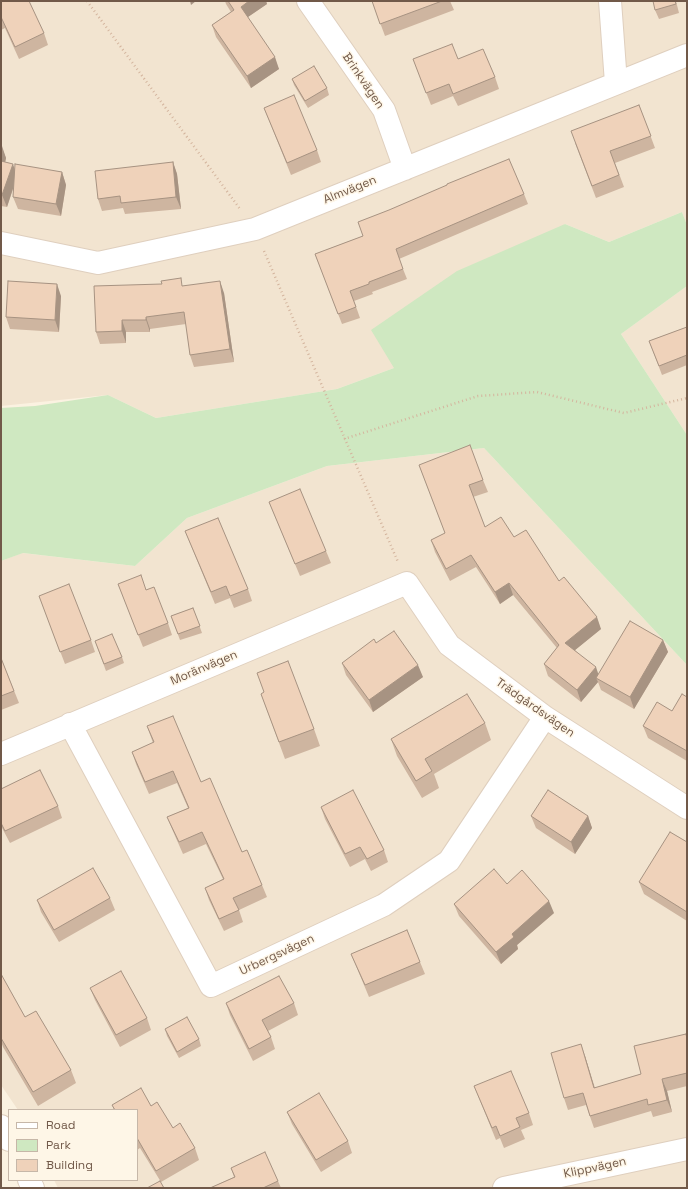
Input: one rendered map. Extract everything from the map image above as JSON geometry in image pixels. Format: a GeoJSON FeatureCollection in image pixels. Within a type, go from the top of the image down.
{"type":"FeatureCollection","features":[{"type":"Feature","properties":{"kind":"street","name":"Brinkvägen"},"geometry":{"type":"LineString","coordinates":[[308,1],[384,110],[405,169]]}},
{"type":"Feature","properties":{"kind":"street"},"geometry":{"type":"LineString","coordinates":[[610,1],[616,83]]}},
{"type":"Feature","properties":{"kind":"street","name":"Almvägen"},"geometry":{"type":"LineString","coordinates":[[1,243],[98,263],[255,229],[687,55]]}},
{"type":"Feature","properties":{"kind":"street","name":"Trädgårdsvägen"},"geometry":{"type":"LineString","coordinates":[[407,583],[448,645],[545,717],[687,808]]}},
{"type":"Feature","properties":{"kind":"street","name":"Moränvägen"},"geometry":{"type":"LineString","coordinates":[[1,754],[407,583]]}},
{"type":"Feature","properties":{"kind":"street","name":"Urbergsvägen"},"geometry":{"type":"LineString","coordinates":[[70,724],[211,986],[384,905],[449,861],[545,717]]}},
{"type":"Feature","properties":{"kind":"street"},"geometry":{"type":"LineString","coordinates":[[1,1126],[8,1138]]}},
{"type":"Feature","properties":{"kind":"street","name":"Klippvägen"},"geometry":{"type":"LineString","coordinates":[[504,1188],[687,1149]]}},
{"type":"Feature","properties":{"kind":"path"},"geometry":{"type":"LineString","coordinates":[[87,1],[255,229],[407,583]]}},
{"type":"Feature","properties":{"kind":"path"},"geometry":{"type":"LineString","coordinates":[[344,439],[478,396],[537,392],[624,413],[687,398]]}},
{"type":"Feature","properties":{"kind":"shaded area"},"geometry":{"type":"Polygon","coordinates":[[[1,1],[687,1],[687,225],[682,212],[609,242],[565,224],[394,368],[337,389],[156,418],[108,395],[1,406],[1,1]]]}},
{"type":"Feature","properties":{"kind":"shaded area"},"geometry":{"type":"Polygon","coordinates":[[[687,286],[687,435],[621,334],[687,286]]]}},
{"type":"Feature","properties":{"kind":"shaded area"},"geometry":{"type":"Polygon","coordinates":[[[484,448],[687,665],[687,1188],[58,1188],[54,1181],[138,1181],[138,1109],[17,1109],[1,1085],[1,561],[22,553],[135,566],[187,518],[327,466],[484,448]]]}},
{"type":"Feature","properties":{"kind":"green space"},"geometry":{"type":"Polygon","coordinates":[[[682,212],[687,225],[687,286],[621,334],[687,435],[687,665],[484,448],[327,466],[187,518],[135,566],[23,553],[1,561],[1,408],[35,406],[108,395],[156,418],[337,389],[394,368],[371,330],[457,271],[565,224],[609,242],[682,212]]]}},
{"type":"Feature","properties":{"kind":"building"},"geometry":{"type":"Polygon","coordinates":[[[1,1],[29,1],[44,33],[15,47],[1,17],[1,1]]]}},
{"type":"Feature","properties":{"kind":"building"},"geometry":{"type":"Polygon","coordinates":[[[228,1],[249,1],[241,7],[275,57],[247,76],[212,25],[234,10],[228,1]]]}},
{"type":"Feature","properties":{"kind":"building"},"geometry":{"type":"Polygon","coordinates":[[[372,1],[442,1],[380,24],[372,1]]]}},
{"type":"Feature","properties":{"kind":"building"},"geometry":{"type":"Polygon","coordinates":[[[653,1],[675,1],[676,4],[655,10],[653,1]]]}},
{"type":"Feature","properties":{"kind":"building"},"geometry":{"type":"Polygon","coordinates":[[[452,44],[458,59],[483,49],[495,77],[453,94],[449,84],[426,93],[413,59],[452,44]]]}},
{"type":"Feature","properties":{"kind":"building"},"geometry":{"type":"Polygon","coordinates":[[[314,66],[327,88],[305,101],[292,79],[314,66]]]}},
{"type":"Feature","properties":{"kind":"building"},"geometry":{"type":"Polygon","coordinates":[[[294,95],[317,150],[287,163],[264,108],[294,95]]]}},
{"type":"Feature","properties":{"kind":"building"},"geometry":{"type":"Polygon","coordinates":[[[639,105],[651,136],[610,151],[619,175],[592,186],[571,131],[639,105]]]}},
{"type":"Feature","properties":{"kind":"building"},"geometry":{"type":"Polygon","coordinates":[[[509,159],[524,194],[396,249],[403,269],[350,291],[356,307],[338,314],[315,254],[363,236],[358,222],[509,159]]]}},
{"type":"Feature","properties":{"kind":"building"},"geometry":{"type":"Polygon","coordinates":[[[1,161],[13,164],[2,195],[1,194],[1,161]]]}},
{"type":"Feature","properties":{"kind":"building"},"geometry":{"type":"Polygon","coordinates":[[[173,162],[176,197],[121,203],[120,196],[98,199],[95,171],[173,162]]]}},
{"type":"Feature","properties":{"kind":"building"},"geometry":{"type":"Polygon","coordinates":[[[15,164],[62,172],[56,204],[13,197],[15,164]]]}},
{"type":"Feature","properties":{"kind":"building"},"geometry":{"type":"Polygon","coordinates":[[[181,278],[182,286],[220,281],[230,349],[190,355],[184,312],[146,317],[146,320],[122,320],[122,331],[96,332],[94,286],[162,284],[161,281],[181,278]]]}},
{"type":"Feature","properties":{"kind":"building"},"geometry":{"type":"Polygon","coordinates":[[[8,281],[57,284],[55,320],[6,317],[8,281]]]}},
{"type":"Feature","properties":{"kind":"building"},"geometry":{"type":"Polygon","coordinates":[[[687,327],[687,355],[659,366],[649,341],[687,327]]]}},
{"type":"Feature","properties":{"kind":"building"},"geometry":{"type":"Polygon","coordinates":[[[470,445],[483,480],[469,485],[485,527],[501,517],[514,537],[526,530],[559,581],[564,577],[597,617],[565,643],[596,667],[577,690],[544,664],[559,645],[509,583],[495,592],[471,555],[446,569],[431,540],[445,533],[419,465],[470,445]]]}},
{"type":"Feature","properties":{"kind":"building"},"geometry":{"type":"Polygon","coordinates":[[[300,489],[326,551],[295,564],[269,502],[300,489]]]}},
{"type":"Feature","properties":{"kind":"building"},"geometry":{"type":"Polygon","coordinates":[[[218,518],[248,589],[230,596],[226,586],[211,592],[185,531],[218,518]]]}},
{"type":"Feature","properties":{"kind":"building"},"geometry":{"type":"Polygon","coordinates":[[[141,575],[146,590],[154,587],[168,623],[138,635],[118,584],[141,575]]]}},
{"type":"Feature","properties":{"kind":"building"},"geometry":{"type":"Polygon","coordinates":[[[69,584],[91,640],[60,652],[39,596],[69,584]]]}},
{"type":"Feature","properties":{"kind":"building"},"geometry":{"type":"Polygon","coordinates":[[[193,608],[200,626],[178,634],[171,616],[193,608]]]}},
{"type":"Feature","properties":{"kind":"building"},"geometry":{"type":"Polygon","coordinates":[[[630,621],[663,640],[630,697],[596,678],[630,621]]]}},
{"type":"Feature","properties":{"kind":"building"},"geometry":{"type":"Polygon","coordinates":[[[394,631],[418,665],[369,700],[342,663],[374,639],[376,643],[394,631]]]}},
{"type":"Feature","properties":{"kind":"building"},"geometry":{"type":"Polygon","coordinates":[[[112,634],[122,657],[104,664],[95,641],[112,634]]]}},
{"type":"Feature","properties":{"kind":"building"},"geometry":{"type":"Polygon","coordinates":[[[1,658],[14,691],[1,696],[1,658]]]}},
{"type":"Feature","properties":{"kind":"building"},"geometry":{"type":"Polygon","coordinates":[[[288,661],[314,729],[279,742],[261,694],[264,692],[257,673],[288,661]]]}},
{"type":"Feature","properties":{"kind":"building"},"geometry":{"type":"Polygon","coordinates":[[[467,694],[485,723],[425,759],[432,771],[416,781],[391,739],[467,694]]]}},
{"type":"Feature","properties":{"kind":"building"},"geometry":{"type":"Polygon","coordinates":[[[682,694],[687,697],[687,751],[643,726],[657,702],[672,711],[682,694]]]}},
{"type":"Feature","properties":{"kind":"building"},"geometry":{"type":"Polygon","coordinates":[[[173,716],[201,782],[210,778],[242,852],[247,850],[262,885],[233,898],[239,910],[219,919],[205,888],[224,879],[202,832],[179,842],[167,817],[189,808],[173,771],[145,782],[132,752],[154,742],[147,726],[173,716]]]}},
{"type":"Feature","properties":{"kind":"building"},"geometry":{"type":"Polygon","coordinates":[[[40,770],[58,806],[5,831],[1,823],[1,789],[40,770]]]}},
{"type":"Feature","properties":{"kind":"building"},"geometry":{"type":"Polygon","coordinates":[[[353,790],[384,850],[367,859],[360,847],[345,854],[321,807],[353,790]]]}},
{"type":"Feature","properties":{"kind":"building"},"geometry":{"type":"Polygon","coordinates":[[[548,790],[588,816],[571,842],[531,816],[548,790]]]}},
{"type":"Feature","properties":{"kind":"building"},"geometry":{"type":"Polygon","coordinates":[[[670,832],[687,842],[687,912],[639,882],[670,832]]]}},
{"type":"Feature","properties":{"kind":"building"},"geometry":{"type":"Polygon","coordinates":[[[93,868],[110,898],[54,930],[37,900],[93,868]]]}},
{"type":"Feature","properties":{"kind":"building"},"geometry":{"type":"Polygon","coordinates":[[[494,869],[507,884],[522,870],[549,901],[512,934],[514,937],[496,952],[454,904],[494,869]]]}},
{"type":"Feature","properties":{"kind":"building"},"geometry":{"type":"Polygon","coordinates":[[[407,930],[420,962],[365,985],[351,954],[407,930]]]}},
{"type":"Feature","properties":{"kind":"building"},"geometry":{"type":"Polygon","coordinates":[[[121,971],[147,1018],[116,1035],[90,988],[121,971]]]}},
{"type":"Feature","properties":{"kind":"building"},"geometry":{"type":"Polygon","coordinates":[[[1,974],[25,1017],[36,1011],[71,1070],[33,1092],[1,1038],[1,974]]]}},
{"type":"Feature","properties":{"kind":"building"},"geometry":{"type":"Polygon","coordinates":[[[279,976],[294,1003],[262,1020],[271,1037],[249,1049],[226,1003],[279,976]]]}},
{"type":"Feature","properties":{"kind":"building"},"geometry":{"type":"Polygon","coordinates":[[[187,1017],[199,1039],[177,1052],[165,1029],[187,1017]]]}},
{"type":"Feature","properties":{"kind":"building"},"geometry":{"type":"Polygon","coordinates":[[[686,1034],[687,1073],[662,1079],[667,1100],[648,1105],[647,1099],[590,1116],[583,1093],[564,1098],[551,1053],[581,1044],[594,1088],[641,1074],[634,1046],[686,1034]]]}},
{"type":"Feature","properties":{"kind":"building"},"geometry":{"type":"Polygon","coordinates":[[[511,1071],[529,1113],[516,1118],[520,1127],[500,1136],[496,1126],[492,1128],[474,1086],[511,1071]]]}},
{"type":"Feature","properties":{"kind":"building"},"geometry":{"type":"Polygon","coordinates":[[[141,1088],[151,1106],[157,1102],[173,1128],[180,1123],[195,1148],[156,1171],[138,1140],[138,1109],[114,1109],[112,1105],[141,1088]]]}},
{"type":"Feature","properties":{"kind":"building"},"geometry":{"type":"Polygon","coordinates":[[[319,1093],[348,1141],[316,1160],[287,1112],[319,1093]]]}},
{"type":"Feature","properties":{"kind":"building"},"geometry":{"type":"Polygon","coordinates":[[[265,1152],[278,1181],[263,1188],[210,1188],[235,1177],[231,1168],[265,1152]]]}},
{"type":"Feature","properties":{"kind":"building"},"geometry":{"type":"Polygon","coordinates":[[[160,1181],[164,1188],[147,1188],[160,1181]]]}}]}
